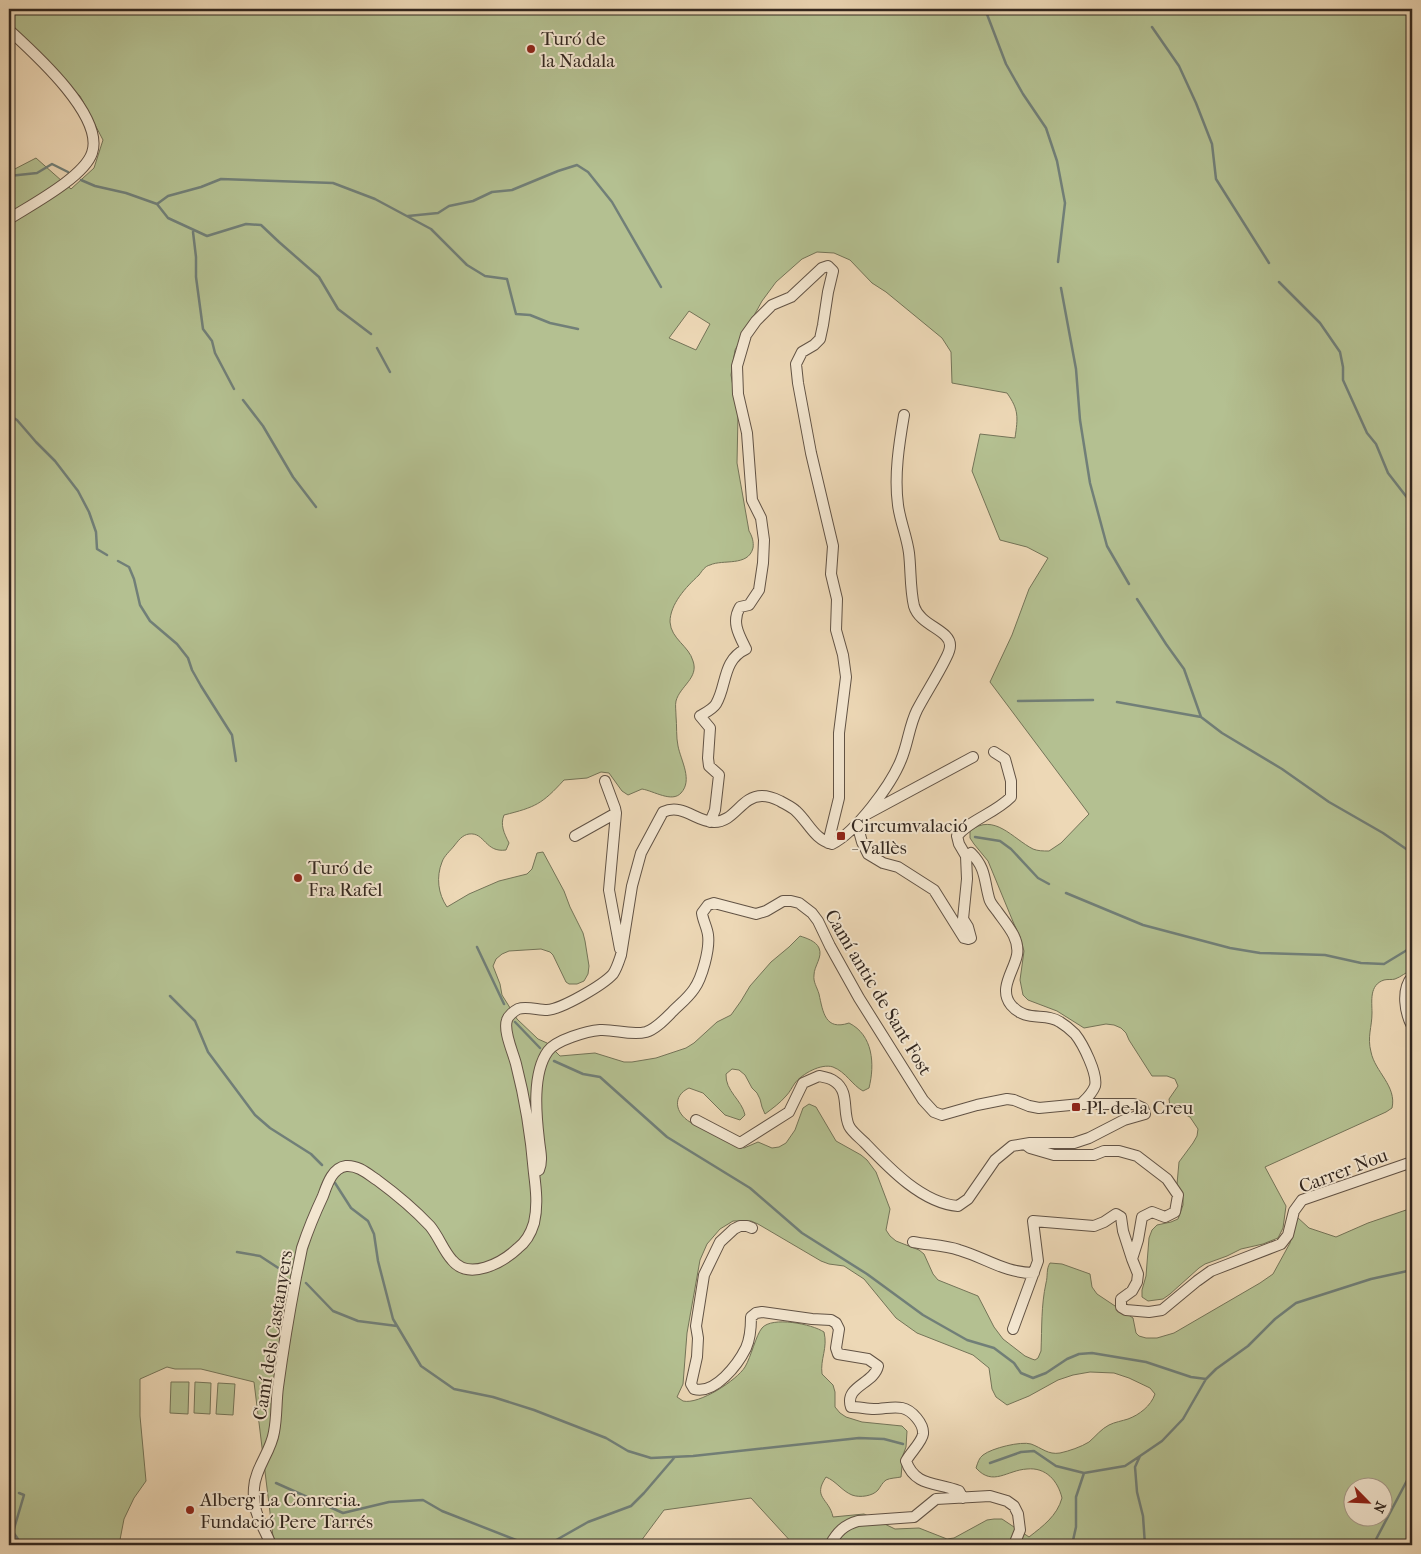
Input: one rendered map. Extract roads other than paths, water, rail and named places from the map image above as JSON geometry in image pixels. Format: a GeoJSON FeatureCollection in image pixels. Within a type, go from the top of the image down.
{"type":"FeatureCollection","features":[{"type":"Feature","properties":{"kind":"street"},"geometry":{"type":"LineString","coordinates":[[9,30],[51,70],[77,103],[92,132],[93,148],[90,156],[76,174],[40,200],[9,219]]}},
{"type":"Feature","properties":{"kind":"street"},"geometry":{"type":"LineString","coordinates":[[710,822],[716,810],[720,775],[710,766],[708,758],[710,728],[700,716],[716,705],[729,666],[739,652],[746,649],[738,633],[736,614],[740,606],[749,604],[759,590],[763,563],[764,540],[761,518],[752,500],[747,433],[738,394],[737,366],[746,335],[756,321],[772,305],[792,297],[822,268],[828,266],[832,271],[824,325],[820,339],[802,352],[796,364],[811,453],[833,546],[831,574],[837,599],[836,630],[846,677],[839,733],[839,798],[828,843]]}},
{"type":"Feature","properties":{"kind":"street"},"geometry":{"type":"LineString","coordinates":[[621,955],[632,886],[641,854],[664,812],[669,809],[681,810],[710,822],[721,822],[748,799],[756,796],[770,796],[795,810],[818,837],[832,844],[838,841],[864,816],[894,775],[901,759],[911,723],[934,682],[949,652],[950,646],[949,639],[925,622],[914,606],[908,551],[898,506],[896,487],[904,415]]}},
{"type":"Feature","properties":{"kind":"street"},"geometry":{"type":"LineString","coordinates":[[856,824],[868,854],[883,863],[898,867],[934,890],[964,938],[971,938],[968,927],[963,919],[967,879],[966,856],[957,836],[964,828],[1001,807],[1011,797],[1011,781],[1005,759],[994,752]]}},
{"type":"Feature","properties":{"kind":"street"},"geometry":{"type":"LineString","coordinates":[[864,816],[973,757]]}},
{"type":"Feature","properties":{"kind":"street"},"geometry":{"type":"LineString","coordinates":[[605,782],[616,813],[610,890],[621,955]]}},
{"type":"Feature","properties":{"kind":"street"},"geometry":{"type":"LineString","coordinates":[[575,836],[616,813]]}},
{"type":"Feature","properties":{"kind":"street"},"geometry":{"type":"LineString","coordinates":[[696,1120],[740,1143],[789,1112],[803,1083],[819,1076],[835,1081],[844,1094],[844,1108],[849,1127],[881,1159],[919,1191],[945,1205],[958,1206],[968,1199],[995,1160],[1012,1146],[1025,1144],[1074,1144],[1124,1120],[1145,1114],[1143,1108],[1134,1104],[1094,1099],[1096,1081],[1093,1071],[1084,1048],[1074,1034],[1060,1022],[1051,1018],[1031,1017],[1012,1007],[1006,998],[1006,987],[1017,954],[1016,939],[989,900],[982,868],[971,853],[966,856]]}},
{"type":"Feature","properties":{"kind":"street","name":"Camí antic de Sant Fost"},"geometry":{"type":"LineString","coordinates":[[534,1172],[539,1170],[541,1157],[536,1118],[536,1094],[540,1067],[548,1052],[554,1045],[561,1042],[600,1030],[625,1033],[645,1032],[652,1030],[659,1024],[694,989],[698,981],[707,952],[708,937],[702,913],[708,905],[714,903],[762,914],[783,901],[791,901],[799,903],[812,913],[859,998],[923,1100],[934,1112],[946,1115],[977,1105],[1007,1099],[1039,1108],[1080,1104],[1094,1099]]}},
{"type":"Feature","properties":{"kind":"street","name":"Camí dels Castanyers"},"geometry":{"type":"LineString","coordinates":[[271,1545],[257,1517],[254,1488],[274,1434],[290,1305],[302,1249],[313,1217],[330,1180],[336,1171],[344,1166],[355,1167],[366,1172],[398,1195],[426,1222],[434,1231],[452,1262],[461,1268],[472,1270],[482,1268],[503,1260],[518,1249],[526,1240],[534,1224],[536,1207],[532,1151],[523,1090],[507,1033],[507,1020],[519,1008],[549,1010],[567,1004],[613,974],[621,955]]}},
{"type":"Feature","properties":{"kind":"street"},"geometry":{"type":"LineString","coordinates":[[1412,977],[1405,993],[1408,1018],[1412,1026]]}},
{"type":"Feature","properties":{"kind":"street"},"geometry":{"type":"LineString","coordinates":[[1025,1144],[1030,1148],[1054,1155],[1094,1155],[1104,1151],[1119,1151],[1137,1156],[1168,1179],[1178,1196],[1175,1212],[1165,1217],[1152,1212],[1142,1217],[1132,1259]]}},
{"type":"Feature","properties":{"kind":"street","name":"Carrer Nou"},"geometry":{"type":"LineString","coordinates":[[1132,1259],[1138,1274],[1137,1282],[1132,1292],[1121,1299],[1121,1307],[1126,1310],[1149,1312],[1162,1310],[1197,1280],[1211,1271],[1281,1244],[1288,1236],[1294,1211],[1302,1200],[1412,1162]]}},
{"type":"Feature","properties":{"kind":"street"},"geometry":{"type":"LineString","coordinates":[[1013,1329],[1038,1261],[1033,1221],[1094,1226],[1116,1214],[1121,1217],[1132,1259]]}},
{"type":"Feature","properties":{"kind":"street"},"geometry":{"type":"LineString","coordinates":[[752,1228],[740,1226],[720,1242],[704,1276],[696,1326],[698,1357],[691,1384],[694,1389],[700,1390],[711,1387],[731,1371],[746,1348],[751,1317],[756,1313],[762,1312],[831,1320],[836,1323],[838,1329],[836,1348],[838,1354],[868,1360],[878,1366],[877,1373],[851,1394],[848,1400],[851,1407],[872,1409],[896,1407],[905,1408],[910,1412],[922,1426],[923,1436],[906,1461],[909,1470],[917,1478],[959,1491],[964,1498]]}},
{"type":"Feature","properties":{"kind":"street"},"geometry":{"type":"LineString","coordinates":[[913,1242],[957,1249],[1006,1269],[1019,1273],[1034,1273]]}},
{"type":"Feature","properties":{"kind":"street"},"geometry":{"type":"LineString","coordinates":[[830,1545],[842,1528],[858,1520],[914,1517],[936,1499],[990,1496],[1007,1501],[1014,1506],[1018,1514],[1020,1530],[1014,1545]]}},
{"type":"Feature","properties":{"kind":"waterway"},"geometry":{"type":"LineString","coordinates":[[985,9],[1006,64],[1046,128],[1057,161],[1065,203],[1058,262]]}},
{"type":"Feature","properties":{"kind":"waterway"},"geometry":{"type":"LineString","coordinates":[[1152,27],[1179,66],[1196,103],[1212,144],[1216,179],[1269,263]]}},
{"type":"Feature","properties":{"kind":"waterway"},"geometry":{"type":"LineString","coordinates":[[9,176],[37,173],[52,164],[68,172]]}},
{"type":"Feature","properties":{"kind":"waterway"},"geometry":{"type":"LineString","coordinates":[[408,216],[438,213],[449,206],[473,201],[492,192],[512,190],[577,165],[588,172],[612,202],[661,287]]}},
{"type":"Feature","properties":{"kind":"waterway"},"geometry":{"type":"LineString","coordinates":[[81,180],[95,186],[126,193],[157,204],[168,196],[201,187],[221,179],[333,183],[375,199],[431,229],[467,265],[485,276],[507,279],[516,314],[530,315],[550,323],[578,329]]}},
{"type":"Feature","properties":{"kind":"waterway"},"geometry":{"type":"LineString","coordinates":[[157,204],[168,218],[207,236],[246,224],[261,225],[319,277],[338,309],[371,334]]}},
{"type":"Feature","properties":{"kind":"waterway"},"geometry":{"type":"LineString","coordinates":[[193,232],[196,277],[203,329],[212,341],[215,353],[234,389]]}},
{"type":"Feature","properties":{"kind":"waterway"},"geometry":{"type":"LineString","coordinates":[[1279,282],[1320,323],[1340,352],[1343,380],[1367,433],[1376,444],[1388,473],[1412,504]]}},
{"type":"Feature","properties":{"kind":"waterway"},"geometry":{"type":"LineString","coordinates":[[1061,288],[1076,369],[1080,420],[1090,483],[1107,546],[1129,584]]}},
{"type":"Feature","properties":{"kind":"waterway"},"geometry":{"type":"LineString","coordinates":[[377,348],[390,372]]}},
{"type":"Feature","properties":{"kind":"waterway"},"geometry":{"type":"LineString","coordinates":[[243,400],[263,426],[293,477],[316,507]]}},
{"type":"Feature","properties":{"kind":"waterway"},"geometry":{"type":"LineString","coordinates":[[9,415],[17,420],[55,461],[78,491],[89,512],[96,532],[97,549],[107,555]]}},
{"type":"Feature","properties":{"kind":"waterway"},"geometry":{"type":"LineString","coordinates":[[118,561],[129,567],[140,605],[150,621],[177,644],[188,658],[201,686],[232,735],[236,761]]}},
{"type":"Feature","properties":{"kind":"waterway"},"geometry":{"type":"LineString","coordinates":[[1137,599],[1184,669],[1201,717],[1222,733],[1282,769],[1329,802],[1383,833],[1412,853]]}},
{"type":"Feature","properties":{"kind":"waterway"},"geometry":{"type":"LineString","coordinates":[[1018,701],[1093,700]]}},
{"type":"Feature","properties":{"kind":"waterway"},"geometry":{"type":"LineString","coordinates":[[1117,702],[1201,717]]}},
{"type":"Feature","properties":{"kind":"waterway"},"geometry":{"type":"LineString","coordinates":[[975,837],[1000,841],[1011,849],[1038,878],[1049,884]]}},
{"type":"Feature","properties":{"kind":"waterway"},"geometry":{"type":"LineString","coordinates":[[1066,893],[1143,925],[1230,948],[1260,953],[1325,955],[1361,963],[1384,964],[1412,947]]}},
{"type":"Feature","properties":{"kind":"waterway"},"geometry":{"type":"LineString","coordinates":[[477,947],[504,1004]]}},
{"type":"Feature","properties":{"kind":"waterway"},"geometry":{"type":"LineString","coordinates":[[170,996],[195,1021],[208,1052],[255,1115],[270,1128],[311,1154],[322,1165]]}},
{"type":"Feature","properties":{"kind":"waterway"},"geometry":{"type":"LineString","coordinates":[[515,1022],[540,1048]]}},
{"type":"Feature","properties":{"kind":"waterway"},"geometry":{"type":"LineString","coordinates":[[554,1061],[583,1074],[600,1077],[667,1137],[750,1188],[802,1233],[867,1274],[923,1315],[967,1340],[994,1348],[1014,1363],[1021,1373],[1033,1378],[1046,1373],[1067,1359],[1079,1354],[1092,1353],[1146,1362],[1191,1377],[1206,1379]]}},
{"type":"Feature","properties":{"kind":"waterway"},"geometry":{"type":"LineString","coordinates":[[335,1183],[351,1208],[368,1221],[374,1234],[378,1261],[393,1319],[421,1366],[454,1389],[493,1397],[534,1410],[606,1438],[628,1451],[651,1458],[693,1456],[859,1438],[884,1439],[903,1444]]}},
{"type":"Feature","properties":{"kind":"waterway"},"geometry":{"type":"LineString","coordinates":[[237,1252],[260,1256],[286,1273]]}},
{"type":"Feature","properties":{"kind":"waterway"},"geometry":{"type":"LineString","coordinates":[[1145,1545],[1143,1516],[1137,1492],[1135,1467],[1140,1456],[1162,1441],[1183,1419],[1206,1379],[1216,1369],[1248,1346],[1275,1319],[1296,1303],[1371,1279],[1412,1270]]}},
{"type":"Feature","properties":{"kind":"waterway"},"geometry":{"type":"LineString","coordinates":[[306,1283],[333,1311],[358,1321],[397,1326]]}},
{"type":"Feature","properties":{"kind":"waterway"},"geometry":{"type":"LineString","coordinates":[[990,1463],[1021,1452],[1034,1451],[1056,1466],[1084,1473]]}},
{"type":"Feature","properties":{"kind":"waterway"},"geometry":{"type":"LineString","coordinates":[[1072,1545],[1076,1527],[1076,1497],[1084,1473],[1125,1466],[1140,1456]]}},
{"type":"Feature","properties":{"kind":"waterway"},"geometry":{"type":"LineString","coordinates":[[539,1545],[551,1543],[588,1522],[631,1506],[674,1458]]}},
{"type":"Feature","properties":{"kind":"waterway"},"geometry":{"type":"LineString","coordinates":[[1373,1545],[1412,1471]]}},
{"type":"Feature","properties":{"kind":"waterway"},"geometry":{"type":"LineString","coordinates":[[276,1483],[343,1513],[389,1502],[423,1500],[442,1511],[529,1545]]}},
{"type":"Feature","properties":{"kind":"waterway"},"geometry":{"type":"LineString","coordinates":[[19,1493],[24,1495],[13,1532],[22,1545]]}},
{"type":"Feature","properties":{"kind":"place","name":"Turó de la Nadala"},"geometry":{"type":"Point","coordinates":[531,49]}},
{"type":"Feature","properties":{"kind":"place","name":"Circumvalació - Vallès"},"geometry":{"type":"Point","coordinates":[841,836]}},
{"type":"Feature","properties":{"kind":"place","name":"Turó de Fra Rafel"},"geometry":{"type":"Point","coordinates":[298,878]}},
{"type":"Feature","properties":{"kind":"place","name":"Pl. de la Creu"},"geometry":{"type":"Point","coordinates":[1076,1107]}},
{"type":"Feature","properties":{"kind":"place","name":"Alberg La Conreria. Fundació Pere Tarrés"},"geometry":{"type":"Point","coordinates":[190,1510]}}]}
